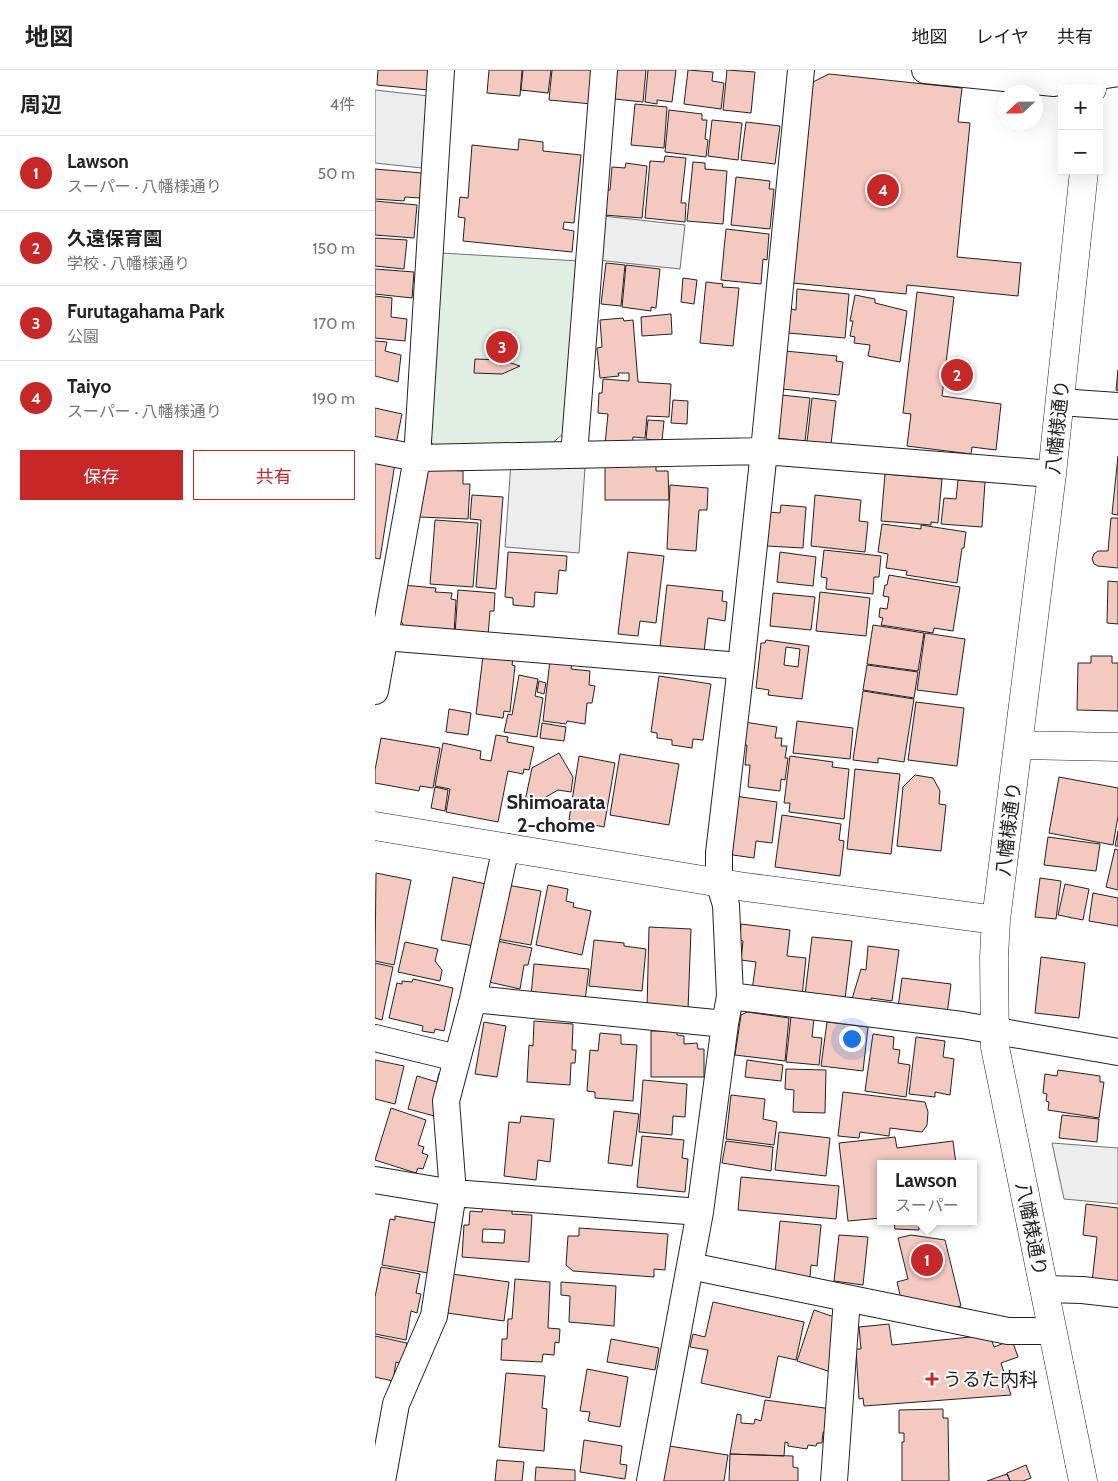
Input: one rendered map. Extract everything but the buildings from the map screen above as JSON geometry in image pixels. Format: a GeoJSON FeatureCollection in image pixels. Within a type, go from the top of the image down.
{"type":"FeatureCollection","features":[{"type":"Feature","properties":{"kind":"street"},"geometry":{"type":"LineString","coordinates":[[375,690],[417,458],[441,70]]}},
{"type":"Feature","properties":{"kind":"street"},"geometry":{"type":"LineString","coordinates":[[574,454],[604,70]]}},
{"type":"Feature","properties":{"kind":"street"},"geometry":{"type":"LineString","coordinates":[[650,1481],[700,1212],[730,996],[726,905],[719,882],[719,853],[764,451],[801,70]]}},
{"type":"Feature","properties":{"kind":"street"},"geometry":{"type":"LineString","coordinates":[[925,70],[1054,84],[1099,78]]}},
{"type":"Feature","properties":{"kind":"street","name":"八幡様通り"},"geometry":{"type":"LineString","coordinates":[[1083,1481],[995,1047],[994,957],[996,920],[1052,474],[1084,175]]}},
{"type":"Feature","properties":{"kind":"street"},"geometry":{"type":"LineString","coordinates":[[1060,402],[1118,406]]}},
{"type":"Feature","properties":{"kind":"street"},"geometry":{"type":"LineString","coordinates":[[375,450],[417,458],[764,451],[1052,474]]}},
{"type":"Feature","properties":{"kind":"street"},"geometry":{"type":"LineString","coordinates":[[384,637],[741,666]]}},
{"type":"Feature","properties":{"kind":"street"},"geometry":{"type":"LineString","coordinates":[[1019,745],[1118,747]]}},
{"type":"Feature","properties":{"kind":"street"},"geometry":{"type":"LineString","coordinates":[[375,826],[719,882],[996,920]]}},
{"type":"Feature","properties":{"kind":"street"},"geometry":{"type":"LineString","coordinates":[[382,1481],[396,1404],[434,1316],[453,1193],[446,1101],[473,999],[506,847]]}},
{"type":"Feature","properties":{"kind":"street"},"geometry":{"type":"LineString","coordinates":[[730,996],[995,1030],[1118,1052]]}},
{"type":"Feature","properties":{"kind":"street"},"geometry":{"type":"LineString","coordinates":[[473,999],[725,1024]]}},
{"type":"Feature","properties":{"kind":"street"},"geometry":{"type":"LineString","coordinates":[[375,1038],[457,1058]]}},
{"type":"Feature","properties":{"kind":"street"},"geometry":{"type":"LineString","coordinates":[[375,1180],[453,1193],[700,1212]]}},
{"type":"Feature","properties":{"kind":"street"},"geometry":{"type":"LineString","coordinates":[[690,1266],[1009,1331],[1052,1331]]}},
{"type":"Feature","properties":{"kind":"street"},"geometry":{"type":"LineString","coordinates":[[1044,1289],[1082,1290],[1118,1294]]}},
{"type":"Feature","properties":{"kind":"street"},"geometry":{"type":"LineString","coordinates":[[834,1481],[847,1298]]}},
{"type":"Feature","properties":{"kind":"green space"},"geometry":{"type":"Polygon","coordinates":[[[441,253],[579,261],[564,433],[549,446],[435,446],[426,437],[441,253]]]}},
{"type":"Feature","properties":{"kind":"shaded area"},"geometry":{"type":"Polygon","coordinates":[[[375,90],[429,96],[422,168],[375,163],[375,90]]]}},
{"type":"Feature","properties":{"kind":"shaded area"},"geometry":{"type":"Polygon","coordinates":[[[603,216],[685,225],[680,269],[597,260],[603,216]]]}},
{"type":"Feature","properties":{"kind":"shaded area"},"geometry":{"type":"Polygon","coordinates":[[[511,462],[585,468],[579,553],[505,547],[511,462]]]}},
{"type":"Feature","properties":{"kind":"shaded area"},"geometry":{"type":"Polygon","coordinates":[[[1052,1143],[1118,1148],[1118,1204],[1064,1199],[1052,1143]]]}},
{"type":"Feature","properties":{"kind":"place","name":"Taiyo"},"geometry":{"type":"Point","coordinates":[883,190]}},
{"type":"Feature","properties":{"kind":"place","name":"Furutagahama Park"},"geometry":{"type":"Point","coordinates":[502,347]}},
{"type":"Feature","properties":{"kind":"place","name":"久遠保育園"},"geometry":{"type":"Point","coordinates":[957,375]}},
{"type":"Feature","properties":{"kind":"place","name":"Lawson"},"geometry":{"type":"Point","coordinates":[927,1260]}},
{"type":"Feature","properties":{"kind":"place","name":"うるた内科"},"geometry":{"type":"Point","coordinates":[932,1379]}},
{"type":"Feature","properties":{"kind":"district","name":"Shimoarata 2-chome"},"geometry":{"type":"Point","coordinates":[556,814]}}]}
